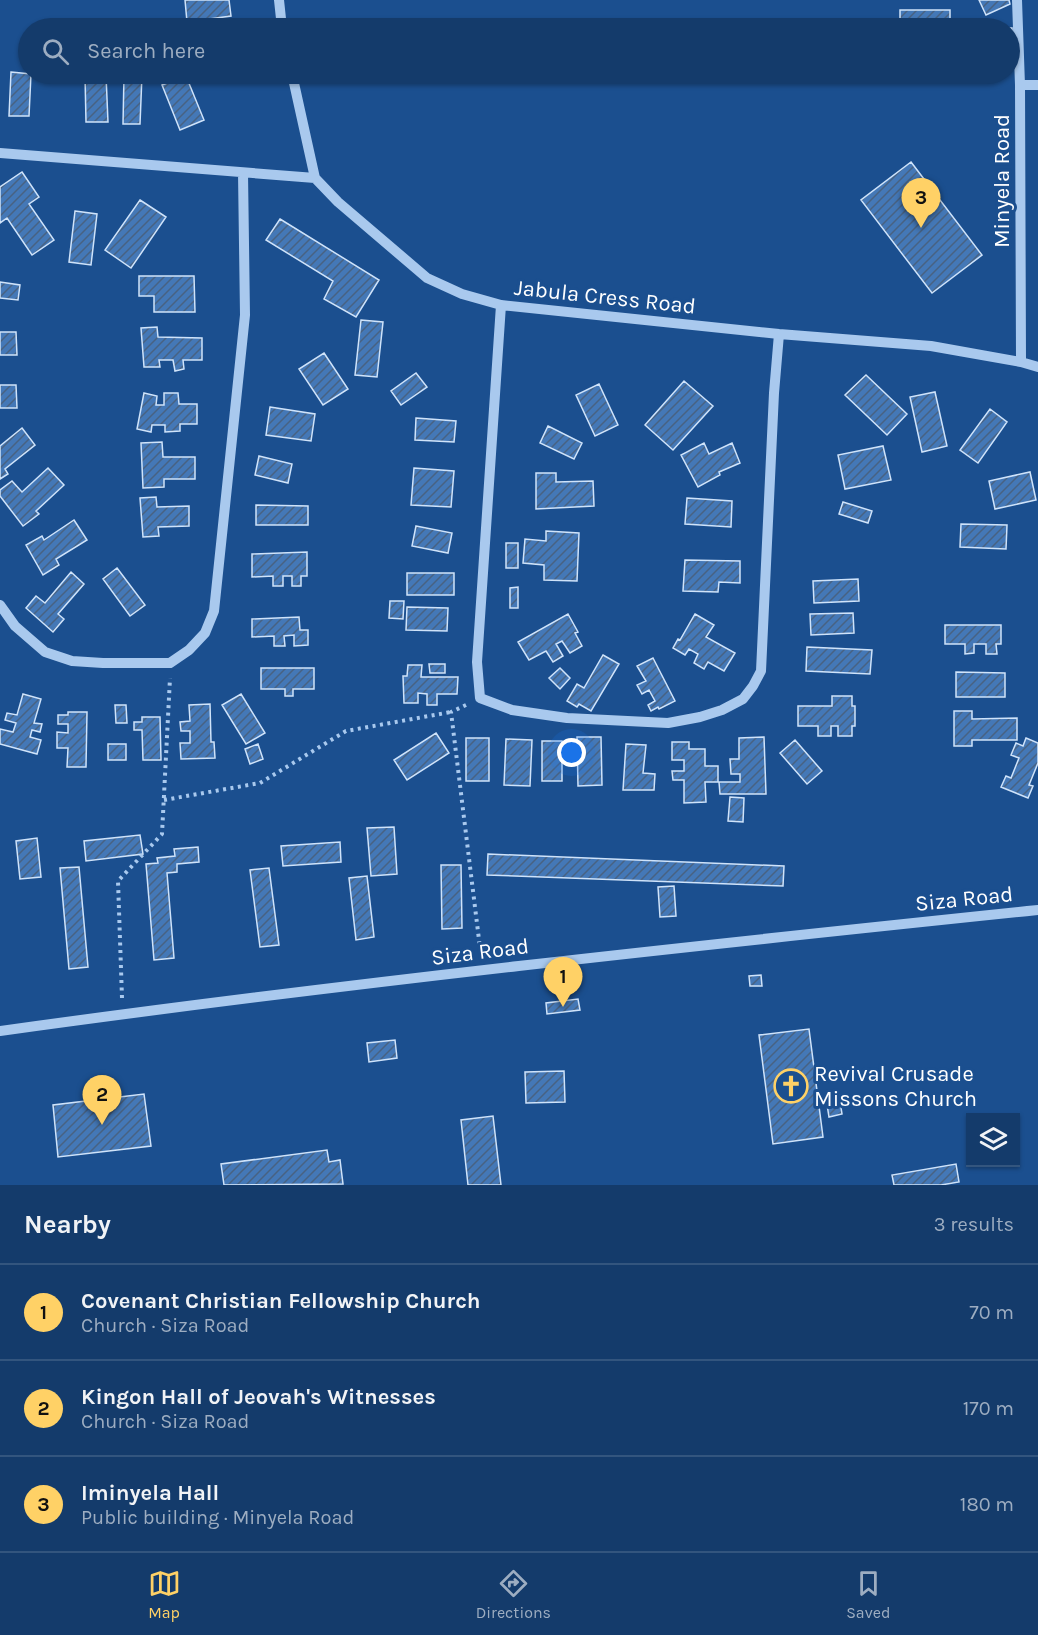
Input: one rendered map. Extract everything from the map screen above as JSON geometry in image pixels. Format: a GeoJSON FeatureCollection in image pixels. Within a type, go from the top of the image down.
{"type":"FeatureCollection","features":[{"type":"Feature","properties":{"kind":"street"},"geometry":{"type":"LineString","coordinates":[[279,0],[281,18]]}},
{"type":"Feature","properties":{"kind":"street","name":"Minyela Road"},"geometry":{"type":"LineString","coordinates":[[1017,0],[1018,18]]}},
{"type":"Feature","properties":{"kind":"street"},"geometry":{"type":"LineString","coordinates":[[0,153],[315,178],[294,84]]}},
{"type":"Feature","properties":{"kind":"street"},"geometry":{"type":"LineString","coordinates":[[1020,85],[1038,85]]}},
{"type":"Feature","properties":{"kind":"street","name":"Minyela Road"},"geometry":{"type":"LineString","coordinates":[[1020,85],[1021,362]]}},
{"type":"Feature","properties":{"kind":"street"},"geometry":{"type":"LineString","coordinates":[[0,605],[15,626],[45,652],[72,661],[170,663],[189,650],[205,633],[214,611],[245,315],[243,173]]}},
{"type":"Feature","properties":{"kind":"street","name":"Jabula Cress Road"},"geometry":{"type":"LineString","coordinates":[[315,178],[338,202],[427,278],[462,294],[501,305],[778,334],[931,346],[1038,367]]}},
{"type":"Feature","properties":{"kind":"street"},"geometry":{"type":"LineString","coordinates":[[501,305],[477,662],[480,698],[512,710],[567,718],[668,723],[711,714],[743,699],[753,686],[761,671],[778,334]]}},
{"type":"Feature","properties":{"kind":"street","name":"Siza Road"},"geometry":{"type":"LineString","coordinates":[[0,1031],[630,953],[1038,910]]}},
{"type":"Feature","properties":{"kind":"path"},"geometry":{"type":"LineString","coordinates":[[123,1014],[118,881],[162,834],[170,663]]}},
{"type":"Feature","properties":{"kind":"path"},"geometry":{"type":"LineString","coordinates":[[164,800],[260,783],[346,731],[451,712],[480,698]]}},
{"type":"Feature","properties":{"kind":"path"},"geometry":{"type":"LineString","coordinates":[[451,712],[482,971]]}},
{"type":"Feature","properties":{"kind":"building"},"geometry":{"type":"Polygon","coordinates":[[[185,0],[229,0],[231,16],[187,18],[185,0]]]}},
{"type":"Feature","properties":{"kind":"building"},"geometry":{"type":"Polygon","coordinates":[[[979,0],[1009,0],[1010,4],[986,15],[979,0]]]}},
{"type":"Feature","properties":{"kind":"building"},"geometry":{"type":"Polygon","coordinates":[[[900,10],[950,10],[950,18],[900,18],[900,10]]]}},
{"type":"Feature","properties":{"kind":"building"},"geometry":{"type":"Polygon","coordinates":[[[11,72],[18,73],[18,84],[31,84],[29,116],[9,116],[11,72]]]}},
{"type":"Feature","properties":{"kind":"building"},"geometry":{"type":"Polygon","coordinates":[[[85,84],[106,84],[108,122],[86,122],[85,84]]]}},
{"type":"Feature","properties":{"kind":"building"},"geometry":{"type":"Polygon","coordinates":[[[124,84],[142,84],[140,124],[123,124],[124,84]]]}},
{"type":"Feature","properties":{"kind":"building"},"geometry":{"type":"Polygon","coordinates":[[[189,84],[204,120],[180,130],[162,85],[189,84]]]}},
{"type":"Feature","properties":{"kind":"building"},"geometry":{"type":"Polygon","coordinates":[[[911,162],[982,255],[932,293],[861,200],[911,162]]]}},
{"type":"Feature","properties":{"kind":"building"},"geometry":{"type":"Polygon","coordinates":[[[22,172],[39,197],[29,204],[54,240],[32,255],[7,218],[0,223],[0,187],[22,172]]]}},
{"type":"Feature","properties":{"kind":"building"},"geometry":{"type":"Polygon","coordinates":[[[140,200],[166,217],[131,268],[105,250],[140,200]]]}},
{"type":"Feature","properties":{"kind":"building"},"geometry":{"type":"Polygon","coordinates":[[[75,211],[97,214],[91,265],[69,262],[75,211]]]}},
{"type":"Feature","properties":{"kind":"building"},"geometry":{"type":"Polygon","coordinates":[[[280,219],[379,280],[356,317],[324,299],[333,281],[266,240],[280,219]]]}},
{"type":"Feature","properties":{"kind":"building"},"geometry":{"type":"Polygon","coordinates":[[[139,276],[194,276],[195,312],[154,312],[154,296],[139,296],[139,276]]]}},
{"type":"Feature","properties":{"kind":"building"},"geometry":{"type":"Polygon","coordinates":[[[0,282],[20,285],[18,300],[0,298],[0,282]]]}},
{"type":"Feature","properties":{"kind":"building"},"geometry":{"type":"Polygon","coordinates":[[[361,320],[383,322],[377,377],[355,375],[361,320]]]}},
{"type":"Feature","properties":{"kind":"building"},"geometry":{"type":"Polygon","coordinates":[[[157,327],[158,337],[202,338],[202,360],[183,360],[184,369],[175,371],[173,360],[159,360],[160,367],[144,367],[141,328],[157,327]]]}},
{"type":"Feature","properties":{"kind":"building"},"geometry":{"type":"Polygon","coordinates":[[[0,332],[16,332],[17,355],[0,355],[0,332]]]}},
{"type":"Feature","properties":{"kind":"building"},"geometry":{"type":"Polygon","coordinates":[[[324,353],[348,389],[323,405],[299,369],[324,353]]]}},
{"type":"Feature","properties":{"kind":"building"},"geometry":{"type":"Polygon","coordinates":[[[416,373],[427,387],[401,405],[391,391],[416,373]]]}},
{"type":"Feature","properties":{"kind":"building"},"geometry":{"type":"Polygon","coordinates":[[[866,375],[907,414],[887,435],[845,395],[866,375]]]}},
{"type":"Feature","properties":{"kind":"building"},"geometry":{"type":"Polygon","coordinates":[[[684,381],[713,406],[673,450],[645,425],[684,381]]]}},
{"type":"Feature","properties":{"kind":"building"},"geometry":{"type":"Polygon","coordinates":[[[599,384],[618,425],[595,436],[576,395],[599,384]]]}},
{"type":"Feature","properties":{"kind":"building"},"geometry":{"type":"Polygon","coordinates":[[[0,385],[16,385],[17,408],[0,408],[0,385]]]}},
{"type":"Feature","properties":{"kind":"building"},"geometry":{"type":"Polygon","coordinates":[[[935,392],[947,446],[922,452],[910,397],[935,392]]]}},
{"type":"Feature","properties":{"kind":"building"},"geometry":{"type":"Polygon","coordinates":[[[144,393],[157,396],[156,405],[164,405],[164,393],[178,393],[179,404],[197,404],[197,424],[180,424],[180,431],[165,432],[165,425],[152,425],[151,432],[137,429],[144,393]]]}},
{"type":"Feature","properties":{"kind":"building"},"geometry":{"type":"Polygon","coordinates":[[[270,407],[315,414],[311,441],[266,435],[270,407]]]}},
{"type":"Feature","properties":{"kind":"building"},"geometry":{"type":"Polygon","coordinates":[[[990,409],[1007,422],[978,463],[960,450],[990,409]]]}},
{"type":"Feature","properties":{"kind":"building"},"geometry":{"type":"Polygon","coordinates":[[[416,418],[456,421],[454,442],[415,440],[416,418]]]}},
{"type":"Feature","properties":{"kind":"building"},"geometry":{"type":"Polygon","coordinates":[[[548,426],[582,443],[574,459],[540,443],[548,426]]]}},
{"type":"Feature","properties":{"kind":"building"},"geometry":{"type":"Polygon","coordinates":[[[22,428],[35,445],[5,469],[8,474],[0,479],[0,446],[22,428]]]}},
{"type":"Feature","properties":{"kind":"building"},"geometry":{"type":"Polygon","coordinates":[[[162,442],[163,457],[195,457],[195,479],[164,479],[164,487],[143,488],[141,443],[162,442]]]}},
{"type":"Feature","properties":{"kind":"building"},"geometry":{"type":"Polygon","coordinates":[[[704,443],[709,454],[732,443],[740,463],[719,472],[720,475],[698,487],[681,455],[704,443]]]}},
{"type":"Feature","properties":{"kind":"building"},"geometry":{"type":"Polygon","coordinates":[[[883,446],[891,480],[845,489],[838,455],[883,446]]]}},
{"type":"Feature","properties":{"kind":"building"},"geometry":{"type":"Polygon","coordinates":[[[259,456],[292,464],[288,483],[255,475],[259,456]]]}},
{"type":"Feature","properties":{"kind":"building"},"geometry":{"type":"Polygon","coordinates":[[[48,468],[64,485],[36,511],[39,514],[23,526],[0,496],[0,490],[12,481],[22,492],[48,468]]]}},
{"type":"Feature","properties":{"kind":"building"},"geometry":{"type":"Polygon","coordinates":[[[414,468],[454,471],[451,507],[411,505],[414,468]]]}},
{"type":"Feature","properties":{"kind":"building"},"geometry":{"type":"Polygon","coordinates":[[[1030,472],[1036,500],[995,509],[989,481],[1030,472]]]}},
{"type":"Feature","properties":{"kind":"building"},"geometry":{"type":"Polygon","coordinates":[[[536,473],[556,473],[556,482],[593,481],[594,506],[536,509],[536,473]]]}},
{"type":"Feature","properties":{"kind":"building"},"geometry":{"type":"Polygon","coordinates":[[[156,497],[157,507],[189,506],[189,526],[158,527],[159,536],[143,537],[140,498],[156,497]]]}},
{"type":"Feature","properties":{"kind":"building"},"geometry":{"type":"Polygon","coordinates":[[[687,498],[732,501],[731,527],[685,524],[687,498]]]}},
{"type":"Feature","properties":{"kind":"building"},"geometry":{"type":"Polygon","coordinates":[[[843,502],[872,511],[868,523],[839,514],[843,502]]]}},
{"type":"Feature","properties":{"kind":"building"},"geometry":{"type":"Polygon","coordinates":[[[256,505],[308,506],[308,525],[256,525],[256,505]]]}},
{"type":"Feature","properties":{"kind":"building"},"geometry":{"type":"Polygon","coordinates":[[[74,520],[87,540],[56,559],[59,565],[43,575],[26,545],[42,536],[44,540],[74,520]]]}},
{"type":"Feature","properties":{"kind":"building"},"geometry":{"type":"Polygon","coordinates":[[[961,524],[1007,525],[1006,549],[960,547],[961,524]]]}},
{"type":"Feature","properties":{"kind":"building"},"geometry":{"type":"Polygon","coordinates":[[[416,526],[452,533],[448,553],[412,546],[416,526]]]}},
{"type":"Feature","properties":{"kind":"building"},"geometry":{"type":"Polygon","coordinates":[[[546,531],[579,533],[577,581],[544,580],[544,565],[523,563],[525,539],[546,541],[546,531]]]}},
{"type":"Feature","properties":{"kind":"building"},"geometry":{"type":"Polygon","coordinates":[[[506,543],[518,543],[518,568],[506,568],[506,543]]]}},
{"type":"Feature","properties":{"kind":"building"},"geometry":{"type":"Polygon","coordinates":[[[307,552],[307,576],[301,576],[301,586],[292,586],[292,576],[283,576],[283,586],[273,586],[273,576],[252,577],[252,554],[307,552]]]}},
{"type":"Feature","properties":{"kind":"building"},"geometry":{"type":"Polygon","coordinates":[[[685,560],[740,561],[740,583],[719,582],[718,592],[683,591],[685,560]]]}},
{"type":"Feature","properties":{"kind":"building"},"geometry":{"type":"Polygon","coordinates":[[[117,568],[145,605],[130,616],[103,579],[117,568]]]}},
{"type":"Feature","properties":{"kind":"building"},"geometry":{"type":"Polygon","coordinates":[[[71,572],[84,584],[58,614],[64,619],[53,632],[26,608],[36,596],[45,603],[71,572]]]}},
{"type":"Feature","properties":{"kind":"building"},"geometry":{"type":"Polygon","coordinates":[[[407,573],[454,573],[454,595],[407,595],[407,573]]]}},
{"type":"Feature","properties":{"kind":"building"},"geometry":{"type":"Polygon","coordinates":[[[858,579],[859,601],[814,603],[813,581],[858,579]]]}},
{"type":"Feature","properties":{"kind":"building"},"geometry":{"type":"Polygon","coordinates":[[[518,587],[518,608],[510,608],[510,588],[518,587]]]}},
{"type":"Feature","properties":{"kind":"building"},"geometry":{"type":"Polygon","coordinates":[[[390,601],[404,601],[403,619],[389,618],[390,601]]]}},
{"type":"Feature","properties":{"kind":"building"},"geometry":{"type":"Polygon","coordinates":[[[407,607],[448,608],[447,631],[406,630],[407,607]]]}},
{"type":"Feature","properties":{"kind":"building"},"geometry":{"type":"Polygon","coordinates":[[[853,613],[854,633],[811,635],[810,614],[853,613]]]}},
{"type":"Feature","properties":{"kind":"building"},"geometry":{"type":"Polygon","coordinates":[[[568,614],[578,632],[575,633],[582,646],[570,653],[562,641],[556,644],[563,656],[553,662],[546,651],[529,660],[518,642],[568,614]]]}},
{"type":"Feature","properties":{"kind":"building"},"geometry":{"type":"Polygon","coordinates":[[[695,614],[714,625],[706,637],[735,653],[724,671],[708,662],[704,669],[694,663],[698,654],[689,649],[685,655],[673,648],[695,614]]]}},
{"type":"Feature","properties":{"kind":"building"},"geometry":{"type":"Polygon","coordinates":[[[299,617],[300,630],[308,630],[308,645],[294,646],[294,635],[284,636],[285,646],[274,646],[274,636],[252,637],[252,619],[299,617]]]}},
{"type":"Feature","properties":{"kind":"building"},"geometry":{"type":"Polygon","coordinates":[[[945,625],[1001,625],[1001,644],[996,644],[997,654],[986,654],[986,644],[974,644],[974,653],[965,654],[965,644],[945,644],[945,625]]]}},
{"type":"Feature","properties":{"kind":"building"},"geometry":{"type":"Polygon","coordinates":[[[807,647],[872,650],[870,674],[806,671],[807,647]]]}},
{"type":"Feature","properties":{"kind":"building"},"geometry":{"type":"Polygon","coordinates":[[[603,655],[619,664],[591,711],[579,704],[577,707],[567,701],[577,684],[584,688],[603,655]]]}},
{"type":"Feature","properties":{"kind":"building"},"geometry":{"type":"Polygon","coordinates":[[[653,658],[675,701],[651,711],[648,705],[655,701],[649,690],[642,694],[637,685],[646,681],[637,666],[653,658]]]}},
{"type":"Feature","properties":{"kind":"building"},"geometry":{"type":"Polygon","coordinates":[[[429,664],[445,664],[445,673],[430,673],[429,664]]]}},
{"type":"Feature","properties":{"kind":"building"},"geometry":{"type":"Polygon","coordinates":[[[408,665],[422,665],[421,677],[458,677],[457,694],[437,694],[437,705],[427,705],[427,694],[418,693],[418,703],[404,703],[403,676],[407,676],[408,665]]]}},
{"type":"Feature","properties":{"kind":"building"},"geometry":{"type":"Polygon","coordinates":[[[261,668],[314,668],[314,689],[293,689],[293,696],[285,696],[285,689],[261,689],[261,668]]]}},
{"type":"Feature","properties":{"kind":"building"},"geometry":{"type":"Polygon","coordinates":[[[560,668],[570,678],[560,689],[549,678],[560,668]]]}},
{"type":"Feature","properties":{"kind":"building"},"geometry":{"type":"Polygon","coordinates":[[[956,672],[1005,673],[1005,697],[956,697],[956,672]]]}},
{"type":"Feature","properties":{"kind":"building"},"geometry":{"type":"Polygon","coordinates":[[[23,694],[41,699],[34,723],[42,724],[40,732],[32,730],[30,737],[41,740],[37,754],[0,744],[0,729],[13,732],[16,723],[5,720],[7,713],[17,715],[23,694]]]}},
{"type":"Feature","properties":{"kind":"building"},"geometry":{"type":"Polygon","coordinates":[[[241,694],[265,733],[246,744],[222,705],[241,694]]]}},
{"type":"Feature","properties":{"kind":"building"},"geometry":{"type":"Polygon","coordinates":[[[832,696],[852,696],[852,706],[855,706],[855,726],[852,726],[852,736],[838,736],[838,726],[831,726],[831,736],[818,736],[818,726],[798,726],[798,706],[832,706],[832,696]]]}},
{"type":"Feature","properties":{"kind":"building"},"geometry":{"type":"Polygon","coordinates":[[[210,704],[211,742],[214,742],[215,758],[181,759],[180,743],[190,743],[190,731],[181,731],[180,722],[190,721],[189,705],[210,704]]]}},
{"type":"Feature","properties":{"kind":"building"},"geometry":{"type":"Polygon","coordinates":[[[115,705],[126,705],[127,723],[116,723],[115,705]]]}},
{"type":"Feature","properties":{"kind":"building"},"geometry":{"type":"Polygon","coordinates":[[[954,711],[972,711],[972,719],[1017,718],[1017,740],[972,740],[972,746],[954,746],[954,711]]]}},
{"type":"Feature","properties":{"kind":"building"},"geometry":{"type":"Polygon","coordinates":[[[68,712],[87,712],[86,767],[67,767],[68,748],[57,748],[57,732],[68,733],[68,724],[58,724],[58,715],[68,715],[68,712]]]}},
{"type":"Feature","properties":{"kind":"building"},"geometry":{"type":"Polygon","coordinates":[[[142,717],[160,717],[161,760],[143,760],[142,730],[134,730],[134,722],[142,722],[142,717]]]}},
{"type":"Feature","properties":{"kind":"building"},"geometry":{"type":"Polygon","coordinates":[[[436,733],[449,753],[407,780],[394,760],[436,733]]]}},
{"type":"Feature","properties":{"kind":"building"},"geometry":{"type":"Polygon","coordinates":[[[577,737],[601,737],[602,785],[578,786],[577,737]]]}},
{"type":"Feature","properties":{"kind":"building"},"geometry":{"type":"Polygon","coordinates":[[[764,737],[766,794],[720,794],[719,782],[740,782],[740,774],[731,774],[730,759],[739,759],[739,738],[764,737]]]}},
{"type":"Feature","properties":{"kind":"building"},"geometry":{"type":"Polygon","coordinates":[[[466,738],[489,738],[489,781],[466,781],[466,738]]]}},
{"type":"Feature","properties":{"kind":"building"},"geometry":{"type":"Polygon","coordinates":[[[1026,738],[1038,743],[1038,763],[1029,785],[1033,786],[1028,798],[1001,787],[1006,776],[1011,778],[1019,758],[1011,755],[1016,743],[1023,746],[1026,738]]]}},
{"type":"Feature","properties":{"kind":"building"},"geometry":{"type":"Polygon","coordinates":[[[506,739],[532,740],[530,786],[504,785],[506,739]]]}},
{"type":"Feature","properties":{"kind":"building"},"geometry":{"type":"Polygon","coordinates":[[[795,740],[822,771],[807,784],[780,753],[795,740]]]}},
{"type":"Feature","properties":{"kind":"building"},"geometry":{"type":"Polygon","coordinates":[[[542,741],[562,741],[562,781],[542,781],[542,741]]]}},
{"type":"Feature","properties":{"kind":"building"},"geometry":{"type":"Polygon","coordinates":[[[672,742],[689,742],[689,749],[705,749],[705,766],[718,766],[718,782],[705,782],[706,802],[684,803],[684,780],[673,780],[672,771],[684,771],[684,760],[672,760],[672,742]]]}},
{"type":"Feature","properties":{"kind":"building"},"geometry":{"type":"Polygon","coordinates":[[[108,744],[126,744],[126,760],[108,760],[108,744]]]}},
{"type":"Feature","properties":{"kind":"building"},"geometry":{"type":"Polygon","coordinates":[[[258,744],[263,759],[250,764],[245,749],[258,744]]]}},
{"type":"Feature","properties":{"kind":"building"},"geometry":{"type":"Polygon","coordinates":[[[626,744],[646,745],[643,773],[655,774],[654,790],[623,790],[626,744]]]}},
{"type":"Feature","properties":{"kind":"building"},"geometry":{"type":"Polygon","coordinates":[[[730,797],[744,798],[743,822],[728,821],[730,797]]]}},
{"type":"Feature","properties":{"kind":"building"},"geometry":{"type":"Polygon","coordinates":[[[394,827],[397,874],[371,876],[367,828],[394,827]]]}},
{"type":"Feature","properties":{"kind":"building"},"geometry":{"type":"Polygon","coordinates":[[[140,835],[143,854],[86,861],[84,841],[140,835]]]}},
{"type":"Feature","properties":{"kind":"building"},"geometry":{"type":"Polygon","coordinates":[[[37,838],[41,877],[20,879],[16,841],[37,838]]]}},
{"type":"Feature","properties":{"kind":"building"},"geometry":{"type":"Polygon","coordinates":[[[340,842],[341,862],[283,866],[281,846],[340,842]]]}},
{"type":"Feature","properties":{"kind":"building"},"geometry":{"type":"Polygon","coordinates":[[[198,847],[199,862],[177,864],[177,872],[167,873],[174,958],[154,960],[146,864],[158,863],[157,858],[175,856],[174,849],[198,847]]]}},
{"type":"Feature","properties":{"kind":"building"},"geometry":{"type":"Polygon","coordinates":[[[488,854],[784,866],[783,886],[487,875],[488,854]]]}},
{"type":"Feature","properties":{"kind":"building"},"geometry":{"type":"Polygon","coordinates":[[[441,865],[461,865],[462,928],[442,929],[441,865]]]}},
{"type":"Feature","properties":{"kind":"building"},"geometry":{"type":"Polygon","coordinates":[[[79,867],[88,967],[69,969],[60,868],[79,867]]]}},
{"type":"Feature","properties":{"kind":"building"},"geometry":{"type":"Polygon","coordinates":[[[269,868],[279,945],[260,947],[250,870],[269,868]]]}},
{"type":"Feature","properties":{"kind":"building"},"geometry":{"type":"Polygon","coordinates":[[[367,876],[374,937],[356,940],[349,878],[367,876]]]}},
{"type":"Feature","properties":{"kind":"building"},"geometry":{"type":"Polygon","coordinates":[[[674,886],[676,916],[660,917],[658,887],[674,886]]]}},
{"type":"Feature","properties":{"kind":"building"},"geometry":{"type":"Polygon","coordinates":[[[761,975],[762,986],[750,986],[749,976],[761,975]]]}},
{"type":"Feature","properties":{"kind":"building"},"geometry":{"type":"Polygon","coordinates":[[[578,999],[580,1010],[547,1014],[546,1003],[578,999]]]}},
{"type":"Feature","properties":{"kind":"building","name":"Revival Crusade Missons Church"},"geometry":{"type":"Polygon","coordinates":[[[809,1029],[823,1137],[773,1144],[759,1035],[809,1029]]]}},
{"type":"Feature","properties":{"kind":"building"},"geometry":{"type":"Polygon","coordinates":[[[395,1040],[397,1058],[369,1062],[367,1043],[395,1040]]]}},
{"type":"Feature","properties":{"kind":"building"},"geometry":{"type":"Polygon","coordinates":[[[564,1071],[565,1102],[526,1103],[525,1072],[564,1071]]]}},
{"type":"Feature","properties":{"kind":"building"},"geometry":{"type":"Polygon","coordinates":[[[144,1094],[151,1146],[58,1157],[53,1105],[144,1094]]]}},
{"type":"Feature","properties":{"kind":"building"},"geometry":{"type":"Polygon","coordinates":[[[839,1095],[842,1114],[829,1117],[826,1098],[839,1095]]]}},
{"type":"Feature","properties":{"kind":"building"},"geometry":{"type":"Polygon","coordinates":[[[493,1116],[501,1185],[468,1185],[461,1120],[493,1116]]]}},
{"type":"Feature","properties":{"kind":"building"},"geometry":{"type":"Polygon","coordinates":[[[327,1150],[329,1162],[340,1160],[343,1184],[224,1185],[221,1164],[327,1150]]]}},
{"type":"Feature","properties":{"kind":"building"},"geometry":{"type":"Polygon","coordinates":[[[956,1164],[959,1182],[941,1185],[894,1185],[892,1175],[956,1164]]]}},
{"type":"Feature","properties":{"kind":"place","name":"Iminyela Hall"},"geometry":{"type":"Point","coordinates":[921,228]}},
{"type":"Feature","properties":{"kind":"place","name":"Covenant Christian Fellowship Church"},"geometry":{"type":"Point","coordinates":[563,1007]}},
{"type":"Feature","properties":{"kind":"place","name":"Revival Crusade Missons Church"},"geometry":{"type":"Point","coordinates":[791,1086]}},
{"type":"Feature","properties":{"kind":"place","name":"Kingon Hall of Jeovah's Witnesses"},"geometry":{"type":"Point","coordinates":[102,1125]}}]}
